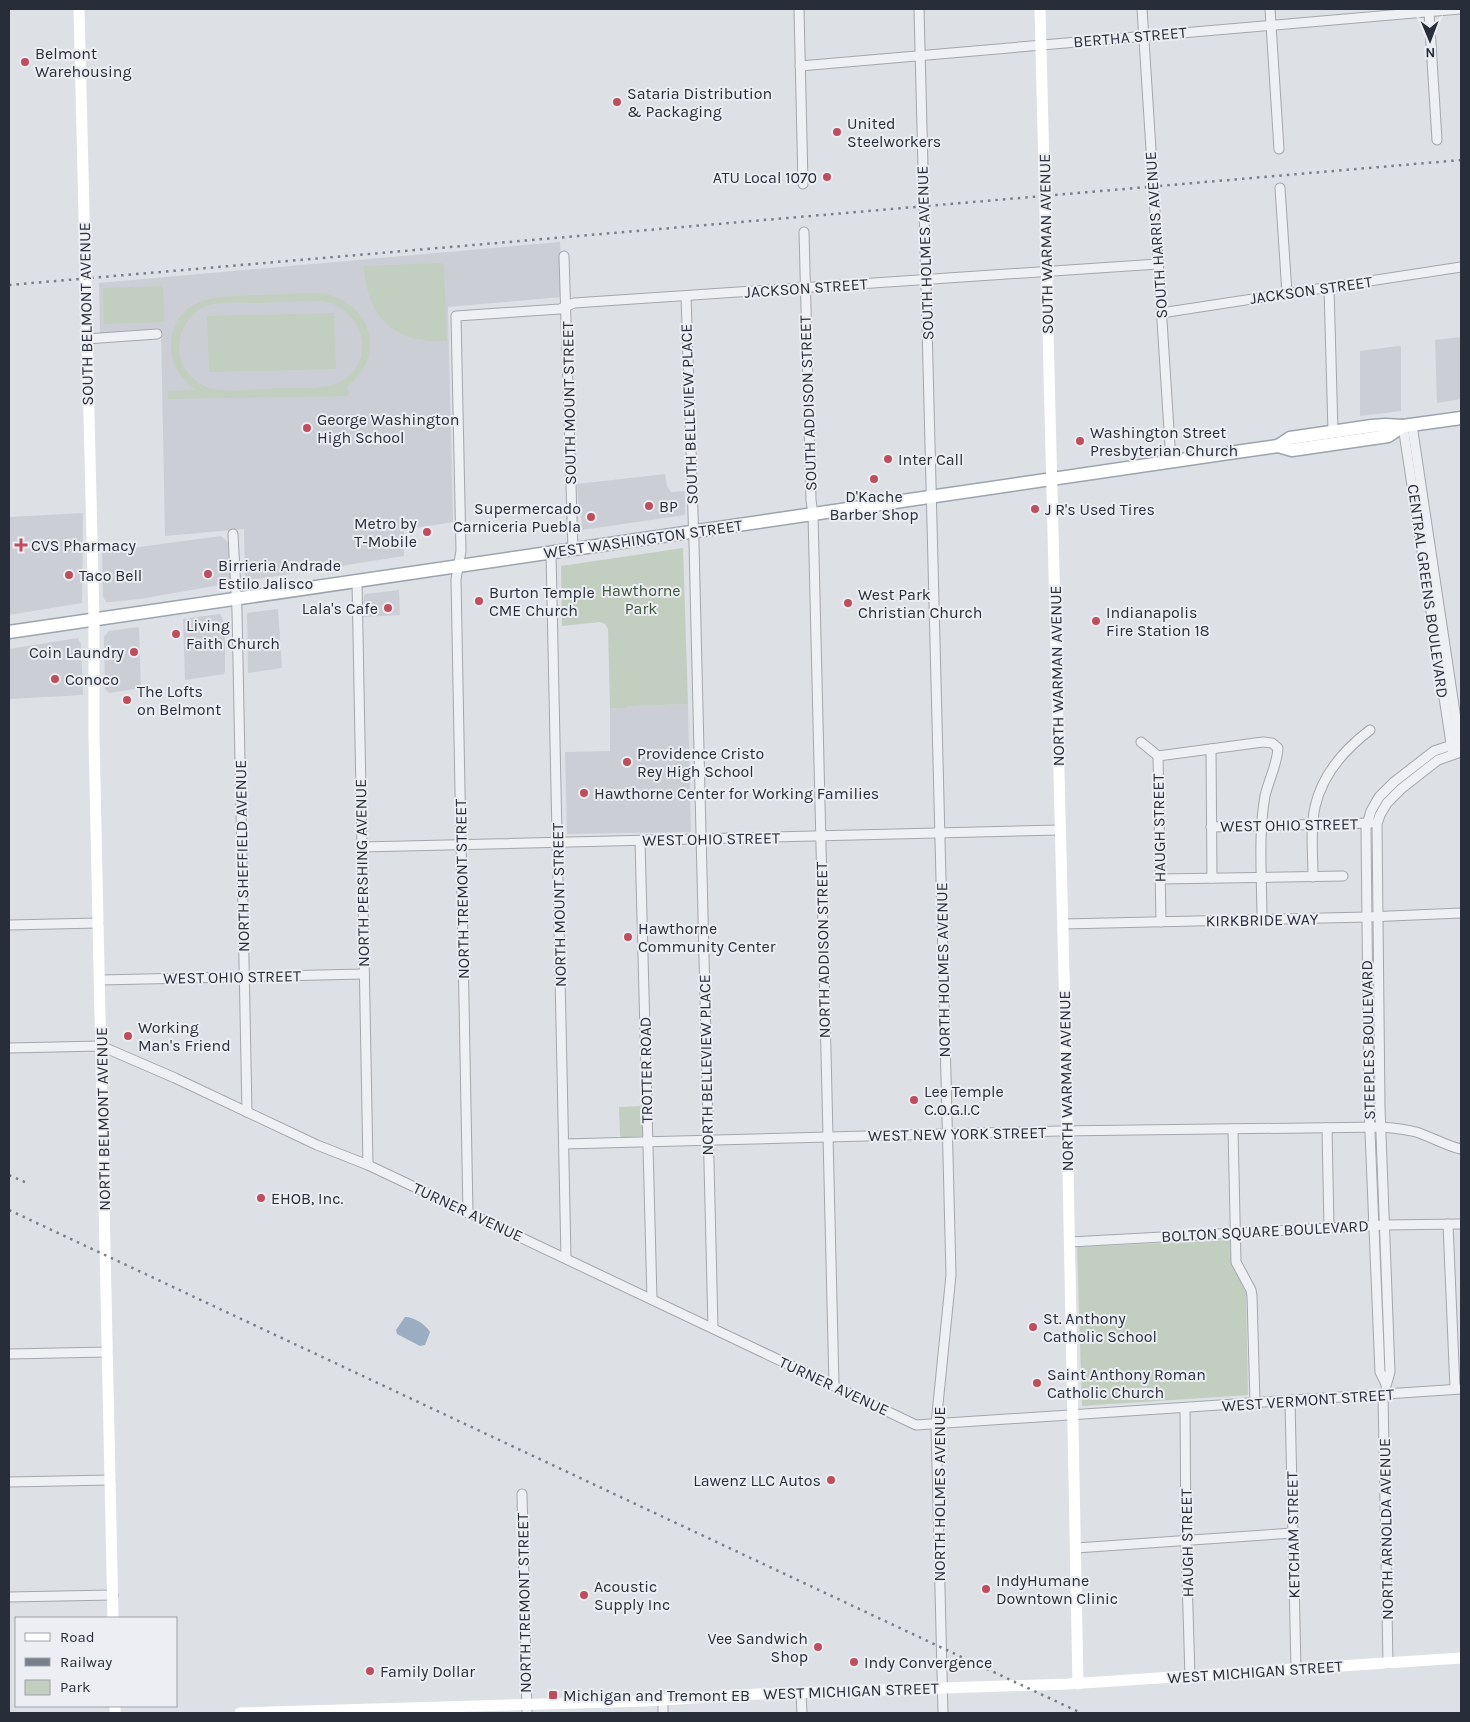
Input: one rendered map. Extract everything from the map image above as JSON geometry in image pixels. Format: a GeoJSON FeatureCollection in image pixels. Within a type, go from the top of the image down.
{"type":"FeatureCollection","features":[{"type":"Feature","properties":{"kind":"main road","name":"SOUTH BELMONT AVENUE"},"geometry":{"type":"LineString","coordinates":[[79,9],[94,620]]}},
{"type":"Feature","properties":{"kind":"main road","name":"SOUTH WARMAN AVENUE"},"geometry":{"type":"LineString","coordinates":[[1040,9],[1051,479]]}},
{"type":"Feature","properties":{"kind":"main road","name":"WEST WASHINGTON STREET"},"geometry":{"type":"LineString","coordinates":[[1278,446],[1290,438],[1385,425],[1408,426],[1461,418]]}},
{"type":"Feature","properties":{"kind":"main road","name":"WEST WASHINGTON STREET"},"geometry":{"type":"LineString","coordinates":[[9,632],[1171,461],[1278,446],[1292,450],[1388,436],[1408,426]]}},
{"type":"Feature","properties":{"kind":"main road","name":"NORTH WARMAN AVENUE"},"geometry":{"type":"LineString","coordinates":[[1051,479],[1063,924],[1078,1684]]}},
{"type":"Feature","properties":{"kind":"main road","name":"NORTH BELMONT AVENUE"},"geometry":{"type":"LineString","coordinates":[[94,620],[94,737],[113,1617]]}},
{"type":"Feature","properties":{"kind":"main road","name":"WEST MICHIGAN STREET"},"geometry":{"type":"LineString","coordinates":[[240,1713],[527,1709],[801,1692],[1078,1684],[1461,1658]]}},
{"type":"Feature","properties":{"kind":"street"},"geometry":{"type":"LineString","coordinates":[[799,9],[803,184]]}},
{"type":"Feature","properties":{"kind":"street","name":"SOUTH HOLMES AVENUE"},"geometry":{"type":"LineString","coordinates":[[919,9],[932,496]]}},
{"type":"Feature","properties":{"kind":"street","name":"SOUTH HARRIS AVENUE"},"geometry":{"type":"LineString","coordinates":[[1142,9],[1171,461]]}},
{"type":"Feature","properties":{"kind":"street"},"geometry":{"type":"LineString","coordinates":[[1270,9],[1279,149]]}},
{"type":"Feature","properties":{"kind":"street","name":"BERTHA STREET"},"geometry":{"type":"LineString","coordinates":[[800,66],[1460,9]]}},
{"type":"Feature","properties":{"kind":"street"},"geometry":{"type":"LineString","coordinates":[[1429,12],[1437,140]]}},
{"type":"Feature","properties":{"kind":"street"},"geometry":{"type":"LineString","coordinates":[[1280,188],[1287,293]]}},
{"type":"Feature","properties":{"kind":"street","name":"SOUTH ADDISON STREET"},"geometry":{"type":"LineString","coordinates":[[804,232],[811,500],[813,514]]}},
{"type":"Feature","properties":{"kind":"street","name":"SOUTH MOUNT STREET"},"geometry":{"type":"LineString","coordinates":[[564,256],[573,550]]}},
{"type":"Feature","properties":{"kind":"street","name":"JACKSON STREET"},"geometry":{"type":"LineString","coordinates":[[456,316],[560,309],[574,302],[1158,264]]}},
{"type":"Feature","properties":{"kind":"street","name":"JACKSON STREET"},"geometry":{"type":"LineString","coordinates":[[1161,313],[1461,268]]}},
{"type":"Feature","properties":{"kind":"street"},"geometry":{"type":"LineString","coordinates":[[1330,287],[1333,432]]}},
{"type":"Feature","properties":{"kind":"street","name":"SOUTH BELLEVIEW PLACE"},"geometry":{"type":"LineString","coordinates":[[686,296],[693,532]]}},
{"type":"Feature","properties":{"kind":"street","name":"NORTH TREMONT STREET"},"geometry":{"type":"LineString","coordinates":[[456,316],[461,551],[456,579],[468,1212]]}},
{"type":"Feature","properties":{"kind":"street"},"geometry":{"type":"LineString","coordinates":[[86,339],[157,334]]}},
{"type":"Feature","properties":{"kind":"street","name":"CENTRAL GREENS BOULEVARD"},"geometry":{"type":"LineString","coordinates":[[1408,426],[1458,747]]}},
{"type":"Feature","properties":{"kind":"street","name":"NORTH HOLMES AVENUE"},"geometry":{"type":"LineString","coordinates":[[932,496],[951,1283],[936,1424],[943,1713]]}},
{"type":"Feature","properties":{"kind":"street","name":"NORTH ADDISON STREET"},"geometry":{"type":"LineString","coordinates":[[813,514],[834,1386]]}},
{"type":"Feature","properties":{"kind":"street","name":"NORTH BELLEVIEW PLACE"},"geometry":{"type":"LineString","coordinates":[[693,532],[713,1328]]}},
{"type":"Feature","properties":{"kind":"street","name":"NORTH SHEFFIELD AVENUE"},"geometry":{"type":"LineString","coordinates":[[233,534],[247,1112]]}},
{"type":"Feature","properties":{"kind":"street","name":"NORTH MOUNT STREET"},"geometry":{"type":"LineString","coordinates":[[551,552],[566,1258]]}},
{"type":"Feature","properties":{"kind":"street","name":"NORTH PERSHING AVENUE"},"geometry":{"type":"LineString","coordinates":[[356,581],[368,1165]]}},
{"type":"Feature","properties":{"kind":"street"},"geometry":{"type":"LineString","coordinates":[[1313,877],[1313,824],[1315,808],[1326,778],[1341,756],[1370,730]]}},
{"type":"Feature","properties":{"kind":"street","name":"HAUGH STREET"},"geometry":{"type":"LineString","coordinates":[[1141,742],[1158,756],[1161,922]]}},
{"type":"Feature","properties":{"kind":"street"},"geometry":{"type":"LineString","coordinates":[[1158,756],[1263,742],[1272,742],[1278,748],[1277,760],[1266,795],[1262,825],[1262,920]]}},
{"type":"Feature","properties":{"kind":"street","name":"STEEPLES BOULEVARD"},"geometry":{"type":"LineString","coordinates":[[1386,1384],[1380,1372],[1373,1226],[1370,1128],[1367,822],[1379,797],[1394,782],[1434,751],[1458,747]]}},
{"type":"Feature","properties":{"kind":"street","name":"STEEPLES BOULEVARD"},"geometry":{"type":"LineString","coordinates":[[1385,1395],[1390,1372],[1381,1127],[1377,824],[1387,803],[1400,789],[1458,747]]}},
{"type":"Feature","properties":{"kind":"street"},"geometry":{"type":"LineString","coordinates":[[1211,749],[1212,878]]}},
{"type":"Feature","properties":{"kind":"street","name":"WEST OHIO STREET"},"geometry":{"type":"LineString","coordinates":[[1212,826],[1367,822],[1377,824]]}},
{"type":"Feature","properties":{"kind":"street","name":"WEST OHIO STREET"},"geometry":{"type":"LineString","coordinates":[[362,848],[1060,830]]}},
{"type":"Feature","properties":{"kind":"street","name":"TROTTER ROAD"},"geometry":{"type":"LineString","coordinates":[[640,841],[652,1299]]}},
{"type":"Feature","properties":{"kind":"street"},"geometry":{"type":"LineString","coordinates":[[1160,879],[1343,876]]}},
{"type":"Feature","properties":{"kind":"street","name":"KIRKBRIDE WAY"},"geometry":{"type":"LineString","coordinates":[[1063,924],[1461,914]]}},
{"type":"Feature","properties":{"kind":"street"},"geometry":{"type":"LineString","coordinates":[[9,925],[98,923]]}},
{"type":"Feature","properties":{"kind":"street","name":"WEST OHIO STREET"},"geometry":{"type":"LineString","coordinates":[[100,980],[364,974]]}},
{"type":"Feature","properties":{"kind":"street","name":"TURNER AVENUE"},"geometry":{"type":"LineString","coordinates":[[9,1048],[101,1046],[175,1078],[317,1145],[368,1165],[916,1425]]}},
{"type":"Feature","properties":{"kind":"street","name":"WEST NEW YORK STREET"},"geometry":{"type":"LineString","coordinates":[[564,1144],[1067,1131],[1381,1127],[1416,1132],[1461,1149]]}},
{"type":"Feature","properties":{"kind":"street"},"geometry":{"type":"LineString","coordinates":[[1327,1128],[1329,1228]]}},
{"type":"Feature","properties":{"kind":"street"},"geometry":{"type":"LineString","coordinates":[[1233,1129],[1236,1262],[1251,1290],[1252,1296],[1255,1403]]}},
{"type":"Feature","properties":{"kind":"street"},"geometry":{"type":"LineString","coordinates":[[1448,1224],[1458,1389]]}},
{"type":"Feature","properties":{"kind":"street","name":"BOLTON SQUARE BOULEVARD"},"geometry":{"type":"LineString","coordinates":[[1070,1242],[1384,1225],[1461,1224]]}},
{"type":"Feature","properties":{"kind":"street"},"geometry":{"type":"LineString","coordinates":[[9,1354],[108,1352]]}},
{"type":"Feature","properties":{"kind":"street","name":"WEST VERMONT STREET"},"geometry":{"type":"LineString","coordinates":[[916,1425],[1458,1389]]}},
{"type":"Feature","properties":{"kind":"street","name":"NORTH ARNOLDA AVENUE"},"geometry":{"type":"LineString","coordinates":[[1385,1395],[1388,1663]]}},
{"type":"Feature","properties":{"kind":"street","name":"KETCHAM STREET"},"geometry":{"type":"LineString","coordinates":[[1290,1401],[1296,1669]]}},
{"type":"Feature","properties":{"kind":"street","name":"HAUGH STREET"},"geometry":{"type":"LineString","coordinates":[[1185,1408],[1190,1677]]}},
{"type":"Feature","properties":{"kind":"street"},"geometry":{"type":"LineString","coordinates":[[9,1482],[110,1480]]}},
{"type":"Feature","properties":{"kind":"street","name":"NORTH TREMONT STREET"},"geometry":{"type":"LineString","coordinates":[[522,1494],[527,1709]]}},
{"type":"Feature","properties":{"kind":"street"},"geometry":{"type":"LineString","coordinates":[[1076,1548],[1294,1533]]}},
{"type":"Feature","properties":{"kind":"street"},"geometry":{"type":"LineString","coordinates":[[9,1597],[113,1595]]}},
{"type":"Feature","properties":{"kind":"street"},"geometry":{"type":"LineString","coordinates":[[801,1692],[802,1713]]}},
{"type":"Feature","properties":{"kind":"street"},"geometry":{"type":"LineString","coordinates":[[663,1700],[663,1713]]}},
{"type":"Feature","properties":{"kind":"shaded area","name":"George Washington High School"},"geometry":{"type":"Polygon","coordinates":[[[560,242],[562,297],[448,307],[453,522],[404,530],[404,556],[245,581],[244,529],[165,536],[161,331],[100,334],[99,283],[560,242]]]}},
{"type":"Feature","properties":{"kind":"shaded area"},"geometry":{"type":"Polygon","coordinates":[[[1461,337],[1461,399],[1437,403],[1435,340],[1461,337]]]}},
{"type":"Feature","properties":{"kind":"shaded area"},"geometry":{"type":"Polygon","coordinates":[[[1401,347],[1401,411],[1360,416],[1360,351],[1401,347]]]}},
{"type":"Feature","properties":{"kind":"shaded area"},"geometry":{"type":"Polygon","coordinates":[[[665,474],[667,486],[671,492],[685,491],[685,515],[582,530],[577,484],[665,474]]]}},
{"type":"Feature","properties":{"kind":"shaded area"},"geometry":{"type":"Polygon","coordinates":[[[83,513],[82,603],[9,615],[9,517],[83,513]]]}},
{"type":"Feature","properties":{"kind":"shaded area"},"geometry":{"type":"Polygon","coordinates":[[[221,536],[228,542],[231,583],[140,599],[106,602],[103,597],[102,552],[221,536]]]}},
{"type":"Feature","properties":{"kind":"shaded area"},"geometry":{"type":"Polygon","coordinates":[[[399,590],[400,615],[363,617],[365,594],[399,590]]]}},
{"type":"Feature","properties":{"kind":"shaded area"},"geometry":{"type":"Polygon","coordinates":[[[278,609],[282,668],[248,673],[247,613],[278,609]]]}},
{"type":"Feature","properties":{"kind":"shaded area"},"geometry":{"type":"Polygon","coordinates":[[[220,614],[225,624],[224,674],[185,680],[183,619],[220,614]]]}},
{"type":"Feature","properties":{"kind":"shaded area"},"geometry":{"type":"Polygon","coordinates":[[[138,627],[141,688],[109,693],[105,689],[104,637],[109,631],[138,627]]]}},
{"type":"Feature","properties":{"kind":"shaded area"},"geometry":{"type":"Polygon","coordinates":[[[78,638],[81,644],[83,695],[9,699],[9,649],[78,638]]]}},
{"type":"Feature","properties":{"kind":"shaded area","name":"Providence Cristo Rey High School"},"geometry":{"type":"Polygon","coordinates":[[[688,704],[691,832],[567,834],[565,752],[610,751],[610,708],[688,704]]]}},
{"type":"Feature","properties":{"kind":"green space"},"geometry":{"type":"Polygon","coordinates":[[[441,263],[444,267],[447,341],[428,341],[412,338],[398,332],[387,324],[371,300],[366,284],[364,266],[441,263]]]}},
{"type":"Feature","properties":{"kind":"green space"},"geometry":{"type":"Polygon","coordinates":[[[163,286],[164,322],[104,324],[103,288],[163,286]]]}},
{"type":"Feature","properties":{"kind":"green space"},"geometry":{"type":"Polygon","coordinates":[[[325,294],[341,300],[354,308],[369,332],[370,346],[367,360],[359,374],[347,386],[349,396],[168,399],[168,391],[195,390],[177,370],[171,351],[175,327],[182,315],[192,306],[204,300],[218,297],[325,294]],[[323,301],[230,302],[209,305],[194,313],[183,329],[179,345],[181,360],[186,371],[195,380],[206,387],[217,389],[311,388],[334,385],[342,381],[353,371],[360,360],[362,348],[361,335],[356,324],[348,314],[337,306],[323,301]]]}},
{"type":"Feature","properties":{"kind":"green space"},"geometry":{"type":"Polygon","coordinates":[[[334,313],[336,369],[209,372],[207,316],[334,313]]]}},
{"type":"Feature","properties":{"kind":"green space","name":"Hawthorne Park"},"geometry":{"type":"Polygon","coordinates":[[[683,548],[688,704],[610,708],[608,629],[605,624],[600,622],[562,626],[561,566],[683,548]]]}},
{"type":"Feature","properties":{"kind":"green space"},"geometry":{"type":"Polygon","coordinates":[[[643,1106],[643,1136],[623,1138],[620,1136],[619,1107],[643,1106]]]}},
{"type":"Feature","properties":{"kind":"green space"},"geometry":{"type":"Polygon","coordinates":[[[1230,1240],[1231,1261],[1246,1293],[1248,1395],[1082,1406],[1077,1247],[1230,1240]]]}},
{"type":"Feature","properties":{"kind":"water"},"geometry":{"type":"Polygon","coordinates":[[[405,1317],[419,1322],[430,1332],[425,1345],[420,1346],[397,1334],[396,1330],[405,1317]]]}},
{"type":"Feature","properties":{"kind":"railway"},"geometry":{"type":"LineString","coordinates":[[9,285],[1461,160]]}},
{"type":"Feature","properties":{"kind":"railway"},"geometry":{"type":"LineString","coordinates":[[9,1175],[29,1184]]}},
{"type":"Feature","properties":{"kind":"railway"},"geometry":{"type":"LineString","coordinates":[[9,1210],[1081,1713]]}},
{"type":"Feature","properties":{"kind":"place","name":"Belmont Warehousing"},"geometry":{"type":"Point","coordinates":[25,62]}},
{"type":"Feature","properties":{"kind":"place","name":"Sataria Distribution & Packaging"},"geometry":{"type":"Point","coordinates":[617,102]}},
{"type":"Feature","properties":{"kind":"place","name":"United Steelworkers"},"geometry":{"type":"Point","coordinates":[837,132]}},
{"type":"Feature","properties":{"kind":"place","name":"ATU Local 1070"},"geometry":{"type":"Point","coordinates":[827,177]}},
{"type":"Feature","properties":{"kind":"place","name":"George Washington High School"},"geometry":{"type":"Point","coordinates":[307,428]}},
{"type":"Feature","properties":{"kind":"place","name":"Washington Street Presbyterian Church"},"geometry":{"type":"Point","coordinates":[1080,441]}},
{"type":"Feature","properties":{"kind":"place","name":"Inter Call"},"geometry":{"type":"Point","coordinates":[888,459]}},
{"type":"Feature","properties":{"kind":"place","name":"D'Kache Barber Shop"},"geometry":{"type":"Point","coordinates":[874,479]}},
{"type":"Feature","properties":{"kind":"place","name":"BP"},"geometry":{"type":"Point","coordinates":[649,506]}},
{"type":"Feature","properties":{"kind":"place","name":"J R's Used Tires"},"geometry":{"type":"Point","coordinates":[1035,509]}},
{"type":"Feature","properties":{"kind":"place","name":"Supermercado Carniceria Puebla"},"geometry":{"type":"Point","coordinates":[591,517]}},
{"type":"Feature","properties":{"kind":"place","name":"Metro by T-Mobile"},"geometry":{"type":"Point","coordinates":[427,532]}},
{"type":"Feature","properties":{"kind":"place","name":"CVS Pharmacy"},"geometry":{"type":"Point","coordinates":[21,545]}},
{"type":"Feature","properties":{"kind":"place","name":"Birrieria Andrade Estilo Jalisco"},"geometry":{"type":"Point","coordinates":[208,574]}},
{"type":"Feature","properties":{"kind":"place","name":"Taco Bell"},"geometry":{"type":"Point","coordinates":[69,575]}},
{"type":"Feature","properties":{"kind":"place","name":"Burton Temple CME Church"},"geometry":{"type":"Point","coordinates":[479,601]}},
{"type":"Feature","properties":{"kind":"place","name":"West Park Christian Church"},"geometry":{"type":"Point","coordinates":[848,603]}},
{"type":"Feature","properties":{"kind":"place","name":"Lala's Cafe"},"geometry":{"type":"Point","coordinates":[388,608]}},
{"type":"Feature","properties":{"kind":"place","name":"Indianapolis Fire Station 18"},"geometry":{"type":"Point","coordinates":[1096,621]}},
{"type":"Feature","properties":{"kind":"place","name":"Living Faith Church"},"geometry":{"type":"Point","coordinates":[176,634]}},
{"type":"Feature","properties":{"kind":"place","name":"Coin Laundry"},"geometry":{"type":"Point","coordinates":[134,652]}},
{"type":"Feature","properties":{"kind":"place","name":"Conoco"},"geometry":{"type":"Point","coordinates":[55,679]}},
{"type":"Feature","properties":{"kind":"place","name":"The Lofts on Belmont"},"geometry":{"type":"Point","coordinates":[127,700]}},
{"type":"Feature","properties":{"kind":"place","name":"Providence Cristo Rey High School"},"geometry":{"type":"Point","coordinates":[627,762]}},
{"type":"Feature","properties":{"kind":"place","name":"Hawthorne Center for Working Families"},"geometry":{"type":"Point","coordinates":[584,793]}},
{"type":"Feature","properties":{"kind":"place","name":"Hawthorne Community Center"},"geometry":{"type":"Point","coordinates":[628,937]}},
{"type":"Feature","properties":{"kind":"place","name":"Working Man's Friend"},"geometry":{"type":"Point","coordinates":[128,1036]}},
{"type":"Feature","properties":{"kind":"place","name":"Lee Temple C.O.G.I.C"},"geometry":{"type":"Point","coordinates":[914,1100]}},
{"type":"Feature","properties":{"kind":"place","name":"EHOB, Inc."},"geometry":{"type":"Point","coordinates":[261,1198]}},
{"type":"Feature","properties":{"kind":"place","name":"St. Anthony Catholic School"},"geometry":{"type":"Point","coordinates":[1033,1327]}},
{"type":"Feature","properties":{"kind":"place","name":"Saint Anthony Roman Catholic Church"},"geometry":{"type":"Point","coordinates":[1037,1383]}},
{"type":"Feature","properties":{"kind":"place","name":"Lawenz LLC Autos"},"geometry":{"type":"Point","coordinates":[831,1480]}},
{"type":"Feature","properties":{"kind":"place","name":"IndyHumane Downtown Clinic"},"geometry":{"type":"Point","coordinates":[986,1589]}},
{"type":"Feature","properties":{"kind":"place","name":"Acoustic Supply Inc"},"geometry":{"type":"Point","coordinates":[584,1595]}},
{"type":"Feature","properties":{"kind":"place","name":"Vee Sandwich Shop"},"geometry":{"type":"Point","coordinates":[818,1647]}},
{"type":"Feature","properties":{"kind":"place","name":"Indy Convergence"},"geometry":{"type":"Point","coordinates":[854,1662]}},
{"type":"Feature","properties":{"kind":"place","name":"Family Dollar"},"geometry":{"type":"Point","coordinates":[370,1671]}},
{"type":"Feature","properties":{"kind":"place","name":"Michigan and Tremont EB"},"geometry":{"type":"Point","coordinates":[553,1695]}}]}
